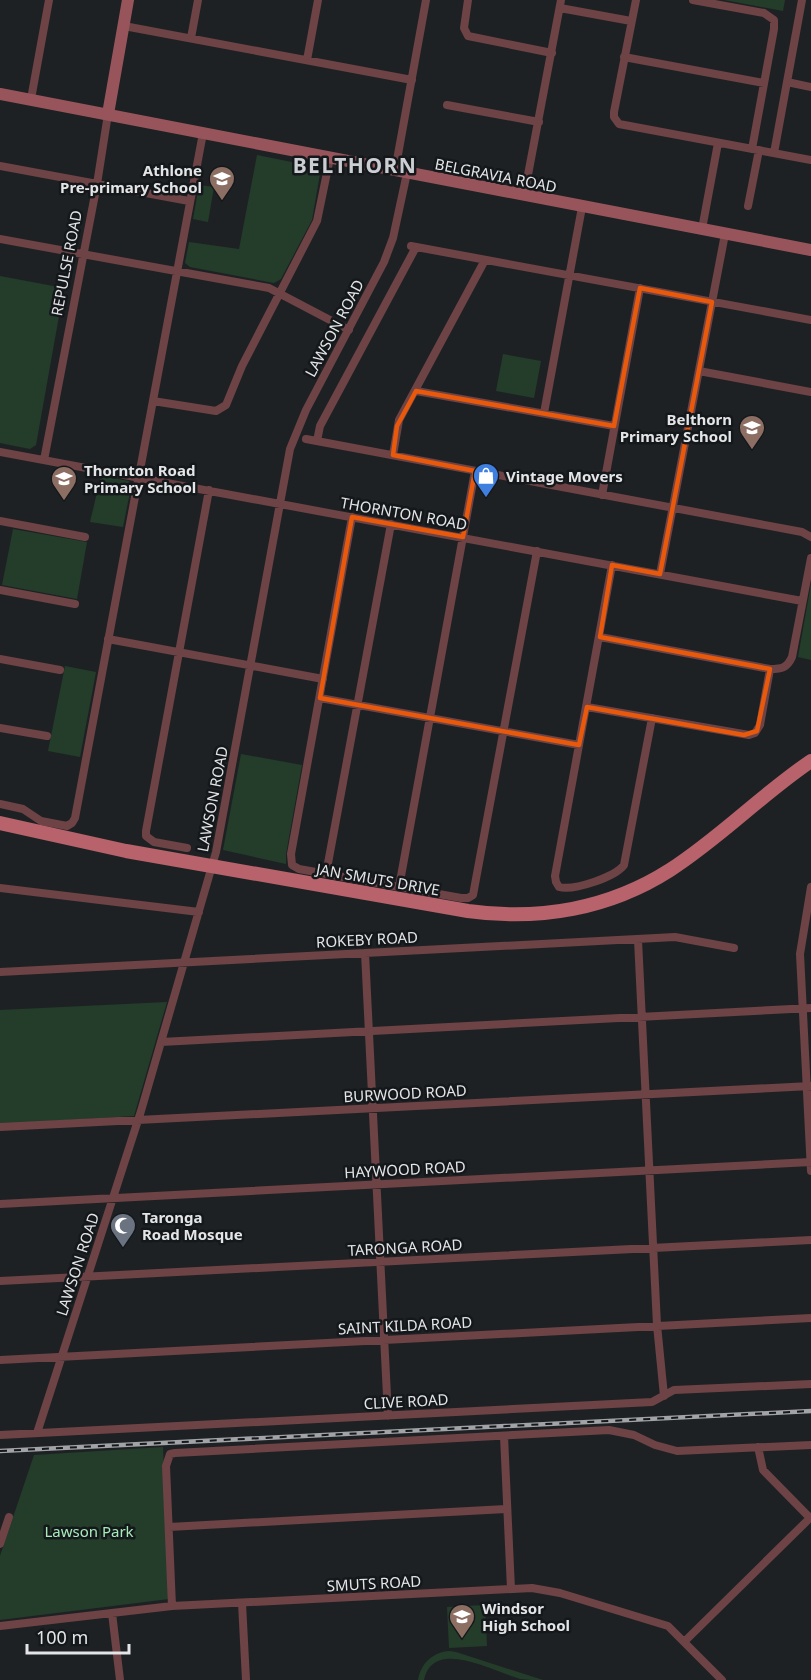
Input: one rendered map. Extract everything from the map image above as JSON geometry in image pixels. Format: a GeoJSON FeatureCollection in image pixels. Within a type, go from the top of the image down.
{"type":"FeatureCollection","features":[{"type":"Feature","properties":{"kind":"main road","name":"JAN SMUTS DRIVE"},"geometry":{"type":"LineString","coordinates":[[0,823],[126,851],[468,911],[504,915],[545,914],[596,904],[636,889],[671,869],[732,823],[778,784],[811,761]]}},
{"type":"Feature","properties":{"kind":"main road","name":"JAN SMUTS DRIVE"},"geometry":{"type":"LineString","coordinates":[[732,823],[811,773]]}},
{"type":"Feature","properties":{"kind":"street"},"geometry":{"type":"LineString","coordinates":[[31,99],[49,0]]}},
{"type":"Feature","properties":{"kind":"street","name":"REPULSE ROAD"},"geometry":{"type":"LineString","coordinates":[[44,460],[97,184],[128,0]]}},
{"type":"Feature","properties":{"kind":"street"},"geometry":{"type":"LineString","coordinates":[[191,38],[198,0]]}},
{"type":"Feature","properties":{"kind":"street"},"geometry":{"type":"LineString","coordinates":[[307,60],[318,0]]}},
{"type":"Feature","properties":{"kind":"street","name":"LAWSON ROAD"},"geometry":{"type":"LineString","coordinates":[[36,1433],[138,1121],[212,866],[283,481],[294,435],[388,252],[401,172],[412,80],[426,0]]}},
{"type":"Feature","properties":{"kind":"street"},"geometry":{"type":"LineString","coordinates":[[468,0],[464,28],[468,36],[552,53]]}},
{"type":"Feature","properties":{"kind":"street"},"geometry":{"type":"LineString","coordinates":[[636,0],[614,112],[614,117],[619,123],[811,160]]}},
{"type":"Feature","properties":{"kind":"street"},"geometry":{"type":"LineString","coordinates":[[693,0],[764,13],[772,17],[775,26],[764,83],[748,206]]}},
{"type":"Feature","properties":{"kind":"street"},"geometry":{"type":"LineString","coordinates":[[774,153],[802,0]]}},
{"type":"Feature","properties":{"kind":"street"},"geometry":{"type":"LineString","coordinates":[[524,196],[560,4],[631,21]]}},
{"type":"Feature","properties":{"kind":"street"},"geometry":{"type":"LineString","coordinates":[[124,26],[412,80]]}},
{"type":"Feature","properties":{"kind":"street"},"geometry":{"type":"LineString","coordinates":[[624,57],[764,83]]}},
{"type":"Feature","properties":{"kind":"street"},"geometry":{"type":"LineString","coordinates":[[787,82],[811,87]]}},
{"type":"Feature","properties":{"kind":"street","name":"BELGRAVIA ROAD"},"geometry":{"type":"LineString","coordinates":[[0,94],[811,250]]}},
{"type":"Feature","properties":{"kind":"street"},"geometry":{"type":"LineString","coordinates":[[447,105],[539,122]]}},
{"type":"Feature","properties":{"kind":"street"},"geometry":{"type":"LineString","coordinates":[[0,804],[23,809],[40,821],[67,826],[72,824],[75,818],[203,133]]}},
{"type":"Feature","properties":{"kind":"street"},"geometry":{"type":"LineString","coordinates":[[702,230],[718,143]]}},
{"type":"Feature","properties":{"kind":"street"},"geometry":{"type":"LineString","coordinates":[[153,400],[210,411],[222,409],[226,405],[242,366],[317,221],[330,158]]}},
{"type":"Feature","properties":{"kind":"street"},"geometry":{"type":"LineString","coordinates":[[0,166],[189,201]]}},
{"type":"Feature","properties":{"kind":"street"},"geometry":{"type":"LineString","coordinates":[[544,413],[582,207]]}},
{"type":"Feature","properties":{"kind":"street"},"geometry":{"type":"LineString","coordinates":[[660,574],[725,234]]}},
{"type":"Feature","properties":{"kind":"street"},"geometry":{"type":"LineString","coordinates":[[0,238],[269,288],[349,330]]}},
{"type":"Feature","properties":{"kind":"street"},"geometry":{"type":"LineString","coordinates":[[317,441],[320,426],[414,247],[811,320]]}},
{"type":"Feature","properties":{"kind":"street"},"geometry":{"type":"LineString","coordinates":[[393,455],[399,420],[485,260]]}},
{"type":"Feature","properties":{"kind":"street"},"geometry":{"type":"LineString","coordinates":[[602,495],[640,288]]}},
{"type":"Feature","properties":{"kind":"street"},"geometry":{"type":"LineString","coordinates":[[699,371],[811,392]]}},
{"type":"Feature","properties":{"kind":"street"},"geometry":{"type":"LineString","coordinates":[[416,390],[614,426]]}},
{"type":"Feature","properties":{"kind":"street"},"geometry":{"type":"LineString","coordinates":[[306,439],[802,532],[811,537]]}},
{"type":"Feature","properties":{"kind":"street","name":"THORNTON ROAD"},"geometry":{"type":"LineString","coordinates":[[0,452],[802,601]]}},
{"type":"Feature","properties":{"kind":"street"},"geometry":{"type":"LineString","coordinates":[[399,887],[475,471]]}},
{"type":"Feature","properties":{"kind":"street"},"geometry":{"type":"LineString","coordinates":[[187,848],[154,842],[146,837],[146,831],[209,490]]}},
{"type":"Feature","properties":{"kind":"street"},"geometry":{"type":"LineString","coordinates":[[352,517],[291,859],[295,868],[326,874],[470,898],[474,891],[537,551]]}},
{"type":"Feature","properties":{"kind":"street"},"geometry":{"type":"LineString","coordinates":[[0,521],[85,537]]}},
{"type":"Feature","properties":{"kind":"street"},"geometry":{"type":"LineString","coordinates":[[326,874],[391,524]]}},
{"type":"Feature","properties":{"kind":"street"},"geometry":{"type":"LineString","coordinates":[[600,637],[770,669],[784,668],[792,657],[811,558]]}},
{"type":"Feature","properties":{"kind":"street"},"geometry":{"type":"LineString","coordinates":[[612,565],[555,876],[559,887],[572,887],[600,879],[617,872],[624,866],[652,718]]}},
{"type":"Feature","properties":{"kind":"street"},"geometry":{"type":"LineString","coordinates":[[0,590],[75,604]]}},
{"type":"Feature","properties":{"kind":"street"},"geometry":{"type":"LineString","coordinates":[[108,639],[323,679]]}},
{"type":"Feature","properties":{"kind":"street"},"geometry":{"type":"LineString","coordinates":[[0,659],[60,670]]}},
{"type":"Feature","properties":{"kind":"street"},"geometry":{"type":"LineString","coordinates":[[586,706],[738,734],[754,734],[760,726],[770,669]]}},
{"type":"Feature","properties":{"kind":"street"},"geometry":{"type":"LineString","coordinates":[[320,698],[579,745]]}},
{"type":"Feature","properties":{"kind":"street"},"geometry":{"type":"LineString","coordinates":[[0,728],[47,736]]}},
{"type":"Feature","properties":{"kind":"street"},"geometry":{"type":"LineString","coordinates":[[811,887],[800,954],[807,1008],[811,1171]]}},
{"type":"Feature","properties":{"kind":"street"},"geometry":{"type":"LineString","coordinates":[[0,888],[199,912]]}},
{"type":"Feature","properties":{"kind":"street","name":"ROKEBY ROAD"},"geometry":{"type":"LineString","coordinates":[[0,972],[638,939],[684,938],[734,948]]}},
{"type":"Feature","properties":{"kind":"street"},"geometry":{"type":"LineString","coordinates":[[638,939],[657,1325],[664,1396]]}},
{"type":"Feature","properties":{"kind":"street"},"geometry":{"type":"LineString","coordinates":[[365,953],[388,1416]]}},
{"type":"Feature","properties":{"kind":"street"},"geometry":{"type":"LineString","coordinates":[[161,1042],[807,1008]]}},
{"type":"Feature","properties":{"kind":"street","name":"BURWOOD ROAD"},"geometry":{"type":"LineString","coordinates":[[0,1127],[809,1086]]}},
{"type":"Feature","properties":{"kind":"street","name":"HAYWOOD ROAD"},"geometry":{"type":"LineString","coordinates":[[0,1204],[811,1162]]}},
{"type":"Feature","properties":{"kind":"street","name":"TARONGA ROAD"},"geometry":{"type":"LineString","coordinates":[[0,1281],[811,1240]]}},
{"type":"Feature","properties":{"kind":"street","name":"SAINT KILDA ROAD"},"geometry":{"type":"LineString","coordinates":[[0,1360],[811,1318]]}},
{"type":"Feature","properties":{"kind":"street","name":"CLIVE ROAD"},"geometry":{"type":"LineString","coordinates":[[0,1436],[652,1402],[674,1390],[811,1384]]}},
{"type":"Feature","properties":{"kind":"street"},"geometry":{"type":"LineString","coordinates":[[172,1606],[166,1466],[166,1460],[170,1454],[609,1430],[634,1435],[677,1451],[811,1444]]}},
{"type":"Feature","properties":{"kind":"street"},"geometry":{"type":"LineString","coordinates":[[504,1436],[511,1589]]}},
{"type":"Feature","properties":{"kind":"street"},"geometry":{"type":"LineString","coordinates":[[685,1641],[810,1518],[763,1470],[758,1447]]}},
{"type":"Feature","properties":{"kind":"street"},"geometry":{"type":"LineString","coordinates":[[169,1527],[506,1509]]}},
{"type":"Feature","properties":{"kind":"street"},"geometry":{"type":"LineString","coordinates":[[1,1540],[9,1517]]}},
{"type":"Feature","properties":{"kind":"street","name":"SMUTS ROAD"},"geometry":{"type":"LineString","coordinates":[[0,1626],[172,1606],[544,1589],[668,1626],[723,1680]]}},
{"type":"Feature","properties":{"kind":"street"},"geometry":{"type":"LineString","coordinates":[[242,1603],[246,1680]]}},
{"type":"Feature","properties":{"kind":"street"},"geometry":{"type":"LineString","coordinates":[[112,1613],[120,1680]]}},
{"type":"Feature","properties":{"kind":"highlighted area"},"geometry":{"type":"Polygon","coordinates":[[[640,288],[712,302],[660,574],[612,565],[600,637],[770,669],[757,731],[744,735],[587,707],[579,745],[320,698],[352,517],[463,537],[475,471],[393,455],[397,426],[416,391],[614,426],[640,288]]]}},
{"type":"Feature","properties":{"kind":"green space"},"geometry":{"type":"Polygon","coordinates":[[[724,0],[785,0],[783,11],[724,0]]]}},
{"type":"Feature","properties":{"kind":"green space"},"geometry":{"type":"Polygon","coordinates":[[[257,155],[321,168],[312,220],[281,279],[274,283],[190,267],[185,263],[189,242],[239,249],[257,155]]]}},
{"type":"Feature","properties":{"kind":"green space"},"geometry":{"type":"Polygon","coordinates":[[[199,185],[214,187],[208,222],[193,219],[199,185]]]}},
{"type":"Feature","properties":{"kind":"green space"},"geometry":{"type":"Polygon","coordinates":[[[0,276],[64,288],[36,445],[30,449],[0,443],[0,276]]]}},
{"type":"Feature","properties":{"kind":"green space"},"geometry":{"type":"Polygon","coordinates":[[[503,354],[541,361],[534,398],[496,391],[503,354]]]}},
{"type":"Feature","properties":{"kind":"green space"},"geometry":{"type":"Polygon","coordinates":[[[101,476],[129,481],[131,487],[123,527],[90,522],[101,476]]]}},
{"type":"Feature","properties":{"kind":"green space"},"geometry":{"type":"Polygon","coordinates":[[[13,529],[87,542],[77,599],[2,585],[13,529]]]}},
{"type":"Feature","properties":{"kind":"green space"},"geometry":{"type":"Polygon","coordinates":[[[811,584],[811,660],[798,657],[811,584]]]}},
{"type":"Feature","properties":{"kind":"green space"},"geometry":{"type":"Polygon","coordinates":[[[65,666],[96,672],[80,757],[48,751],[65,666]]]}},
{"type":"Feature","properties":{"kind":"green space"},"geometry":{"type":"Polygon","coordinates":[[[241,754],[302,765],[286,864],[223,850],[241,754]]]}},
{"type":"Feature","properties":{"kind":"green space"},"geometry":{"type":"Polygon","coordinates":[[[167,1002],[134,1116],[0,1124],[0,1010],[167,1002]]]}},
{"type":"Feature","properties":{"kind":"green space","name":"Lawson Park"},"geometry":{"type":"Polygon","coordinates":[[[163,1447],[169,1599],[0,1620],[0,1556],[34,1455],[163,1447]]]}},
{"type":"Feature","properties":{"kind":"green space"},"geometry":{"type":"Polygon","coordinates":[[[485,1605],[487,1646],[449,1648],[447,1607],[485,1605]]]}},
{"type":"Feature","properties":{"kind":"green space"},"geometry":{"type":"Polygon","coordinates":[[[450,1651],[543,1680],[520,1679],[480,1664],[451,1659],[439,1661],[430,1667],[424,1680],[418,1680],[422,1668],[433,1656],[450,1651]]]}},
{"type":"Feature","properties":{"kind":"railway"},"geometry":{"type":"LineString","coordinates":[[0,1451],[811,1411]]}},
{"type":"Feature","properties":{"kind":"place","name":"Athlone Pre-primary School"},"geometry":{"type":"Point","coordinates":[222,202]}},
{"type":"Feature","properties":{"kind":"place","name":"Belthorn Primary School"},"geometry":{"type":"Point","coordinates":[752,451]}},
{"type":"Feature","properties":{"kind":"place","name":"Vintage Movers"},"geometry":{"type":"Point","coordinates":[486,499]}},
{"type":"Feature","properties":{"kind":"place","name":"Thornton Road Primary School"},"geometry":{"type":"Point","coordinates":[64,502]}},
{"type":"Feature","properties":{"kind":"place","name":"Taronga Road Mosque"},"geometry":{"type":"Point","coordinates":[123,1249]}},
{"type":"Feature","properties":{"kind":"place","name":"Windsor High School"},"geometry":{"type":"Point","coordinates":[462,1640]}},
{"type":"Feature","properties":{"kind":"district","name":"BELTHORN"},"geometry":{"type":"Point","coordinates":[355,165]}}]}
